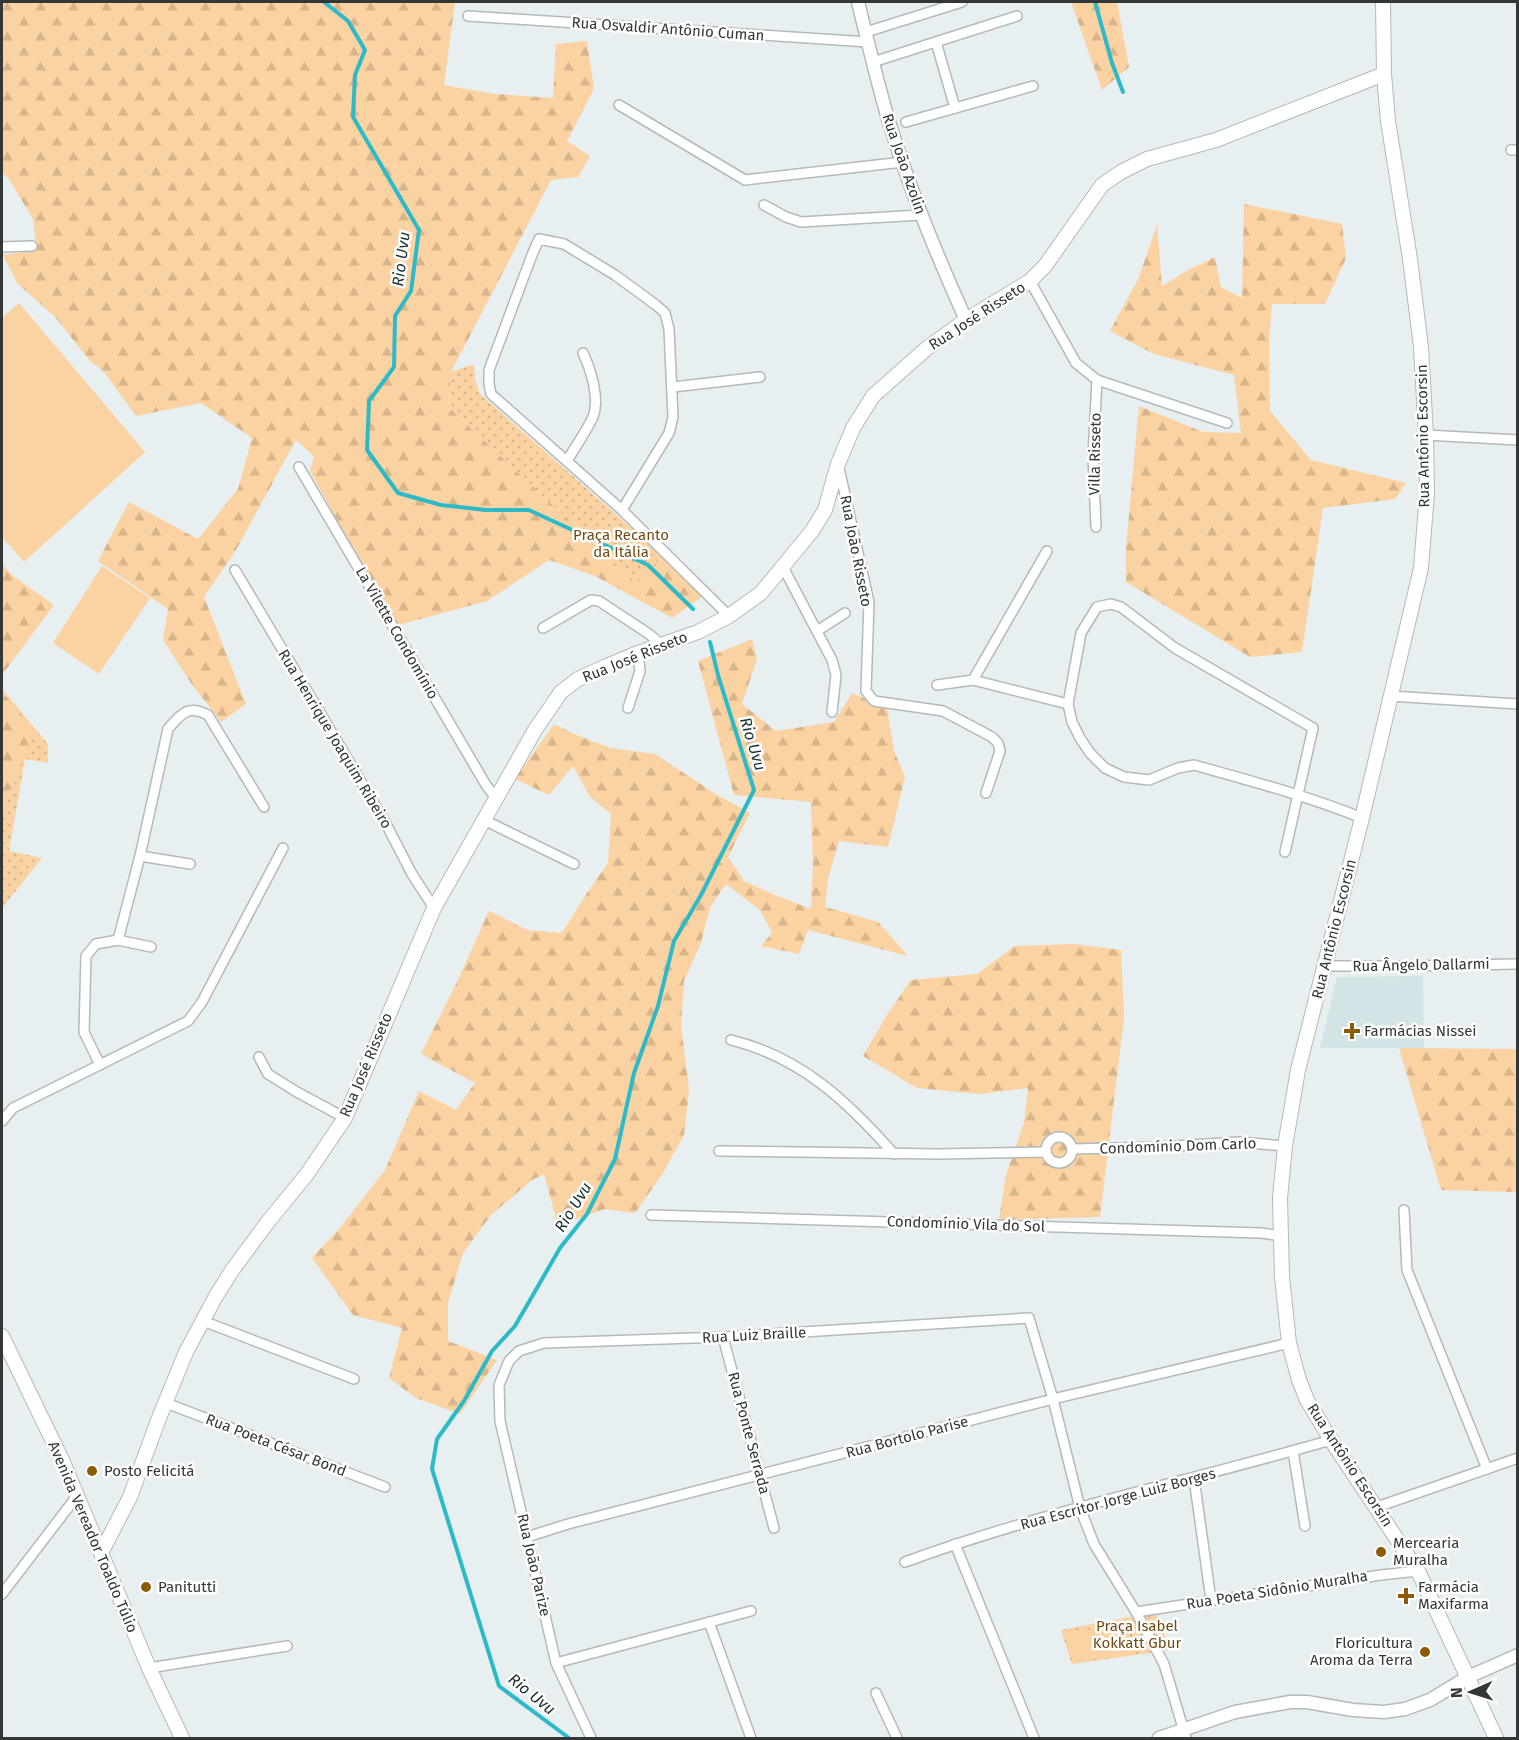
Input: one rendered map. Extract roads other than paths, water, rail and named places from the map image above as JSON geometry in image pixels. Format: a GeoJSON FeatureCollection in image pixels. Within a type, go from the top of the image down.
{"type":"FeatureCollection","features":[{"type":"Feature","properties":{"kind":"main road","name":"Rua Antônio Escorsin"},"geometry":{"type":"LineString","coordinates":[[1383,2],[1383,74],[1388,121],[1410,259],[1421,347],[1426,435],[1426,493],[1421,568],[1362,818],[1298,1070],[1285,1146],[1280,1198],[1282,1277],[1289,1344],[1307,1400],[1418,1571],[1496,1738]]}},
{"type":"Feature","properties":{"kind":"main road","name":"Rua José Risseto"},"geometry":{"type":"LineString","coordinates":[[101,1553],[130,1497],[186,1352],[231,1272],[307,1174],[345,1118],[434,908],[535,730],[561,692],[578,679],[638,653],[698,632],[729,616],[761,593],[812,531],[825,510],[838,464],[853,428],[873,396],[926,349],[966,320],[1030,281],[1045,266],[1102,185],[1147,159],[1216,140],[1383,74]]}},
{"type":"Feature","properties":{"kind":"main road","name":"Avenida Vereador Toaldo Túlio"},"geometry":{"type":"LineString","coordinates":[[2,1336],[63,1462],[149,1668],[182,1738]]}},
{"type":"Feature","properties":{"kind":"street","name":"Rua João Azolin"},"geometry":{"type":"LineString","coordinates":[[858,2],[890,123],[903,162],[921,215],[966,320]]}},
{"type":"Feature","properties":{"kind":"street"},"geometry":{"type":"LineString","coordinates":[[867,37],[962,2]]}},
{"type":"Feature","properties":{"kind":"street","name":"Rua Osvaldir Antônio Cuman"},"geometry":{"type":"LineString","coordinates":[[468,16],[867,37]]}},
{"type":"Feature","properties":{"kind":"street"},"geometry":{"type":"LineString","coordinates":[[873,62],[1017,16]]}},
{"type":"Feature","properties":{"kind":"street"},"geometry":{"type":"LineString","coordinates":[[936,42],[955,108]]}},
{"type":"Feature","properties":{"kind":"street"},"geometry":{"type":"LineString","coordinates":[[906,122],[1034,86]]}},
{"type":"Feature","properties":{"kind":"street"},"geometry":{"type":"LineString","coordinates":[[619,105],[745,180],[903,162]]}},
{"type":"Feature","properties":{"kind":"street"},"geometry":{"type":"LineString","coordinates":[[764,205],[801,222],[921,215]]}},
{"type":"Feature","properties":{"kind":"street"},"geometry":{"type":"LineString","coordinates":[[622,510],[669,433],[673,417],[669,329],[665,314],[615,275],[564,244],[539,239],[489,370],[491,394],[622,510],[729,616]]}},
{"type":"Feature","properties":{"kind":"street"},"geometry":{"type":"LineString","coordinates":[[2,248],[32,246]]}},
{"type":"Feature","properties":{"kind":"street"},"geometry":{"type":"LineString","coordinates":[[1030,281],[1076,363],[1097,380],[1227,423]]}},
{"type":"Feature","properties":{"kind":"street"},"geometry":{"type":"LineString","coordinates":[[567,462],[594,415],[595,403],[591,371],[583,353]]}},
{"type":"Feature","properties":{"kind":"street"},"geometry":{"type":"LineString","coordinates":[[673,387],[760,377]]}},
{"type":"Feature","properties":{"kind":"street","name":"Villa Risseto"},"geometry":{"type":"LineString","coordinates":[[1096,527],[1093,456],[1097,380]]}},
{"type":"Feature","properties":{"kind":"street"},"geometry":{"type":"LineString","coordinates":[[1426,435],[1518,440]]}},
{"type":"Feature","properties":{"kind":"street","name":"Rua João Risseto"},"geometry":{"type":"LineString","coordinates":[[838,464],[869,602],[866,691],[874,701],[943,711],[992,737],[998,743],[1000,751],[986,794]]}},
{"type":"Feature","properties":{"kind":"street","name":"La Vilette Condomínio"},"geometry":{"type":"LineString","coordinates":[[299,467],[486,785],[496,798]]}},
{"type":"Feature","properties":{"kind":"street"},"geometry":{"type":"LineString","coordinates":[[973,680],[1047,551]]}},
{"type":"Feature","properties":{"kind":"street"},"geometry":{"type":"LineString","coordinates":[[783,567],[832,660],[836,675],[832,711]]}},
{"type":"Feature","properties":{"kind":"street","name":"Rua Henrique Joaquim Ribeiro"},"geometry":{"type":"LineString","coordinates":[[234,570],[434,908]]}},
{"type":"Feature","properties":{"kind":"street"},"geometry":{"type":"LineString","coordinates":[[543,628],[591,600],[599,601],[662,645]]}},
{"type":"Feature","properties":{"kind":"street"},"geometry":{"type":"LineString","coordinates":[[1285,852],[1299,794],[1313,728],[1175,648],[1121,607],[1111,604],[1097,607],[1081,633],[1068,704],[1071,722],[1090,753],[1105,768],[1124,777],[1149,780],[1178,768],[1194,765],[1299,794],[1362,818]]}},
{"type":"Feature","properties":{"kind":"street"},"geometry":{"type":"LineString","coordinates":[[817,631],[844,613]]}},
{"type":"Feature","properties":{"kind":"street"},"geometry":{"type":"LineString","coordinates":[[628,708],[640,671],[638,653]]}},
{"type":"Feature","properties":{"kind":"street"},"geometry":{"type":"LineString","coordinates":[[938,685],[973,680],[1068,704]]}},
{"type":"Feature","properties":{"kind":"street"},"geometry":{"type":"LineString","coordinates":[[1390,696],[1518,704]]}},
{"type":"Feature","properties":{"kind":"street"},"geometry":{"type":"LineString","coordinates":[[118,940],[140,856],[168,729],[179,716],[188,711],[198,710],[208,715],[264,807]]}},
{"type":"Feature","properties":{"kind":"street"},"geometry":{"type":"LineString","coordinates":[[484,820],[574,864]]}},
{"type":"Feature","properties":{"kind":"street"},"geometry":{"type":"LineString","coordinates":[[2,1121],[13,1108],[188,1021],[202,1002],[284,848]]}},
{"type":"Feature","properties":{"kind":"street"},"geometry":{"type":"LineString","coordinates":[[140,856],[190,864]]}},
{"type":"Feature","properties":{"kind":"street"},"geometry":{"type":"LineString","coordinates":[[100,1065],[84,1032],[86,956],[96,944],[118,940],[151,947]]}},
{"type":"Feature","properties":{"kind":"street","name":"Rua Ângelo Dallarmi"},"geometry":{"type":"LineString","coordinates":[[1325,966],[1518,964]]}},
{"type":"Feature","properties":{"kind":"street"},"geometry":{"type":"LineString","coordinates":[[731,1040],[749,1044],[788,1061],[835,1094],[862,1118],[894,1154]]}},
{"type":"Feature","properties":{"kind":"street"},"geometry":{"type":"LineString","coordinates":[[259,1057],[268,1074],[345,1118]]}},
{"type":"Feature","properties":{"kind":"street","name":"Condomínio Dom Carlo"},"geometry":{"type":"LineString","coordinates":[[1061,1137],[1068,1141],[1072,1149],[1070,1157],[1064,1162],[1056,1163],[1049,1159],[1046,1152],[1047,1144],[1053,1138],[1061,1137]]}},
{"type":"Feature","properties":{"kind":"street","name":"Condomínio Dom Carlo"},"geometry":{"type":"LineString","coordinates":[[1072,1149],[1239,1142],[1285,1146]]}},
{"type":"Feature","properties":{"kind":"street","name":"Condomínio Dom Carlo"},"geometry":{"type":"LineString","coordinates":[[719,1151],[939,1155],[1046,1152]]}},
{"type":"Feature","properties":{"kind":"street"},"geometry":{"type":"LineString","coordinates":[[1404,1210],[1407,1270],[1487,1469]]}},
{"type":"Feature","properties":{"kind":"street","name":"Condomínio Vila do Sol"},"geometry":{"type":"LineString","coordinates":[[651,1215],[1261,1233],[1282,1236]]}},
{"type":"Feature","properties":{"kind":"street","name":"Rua Luiz Braille"},"geometry":{"type":"LineString","coordinates":[[499,1385],[509,1361],[519,1351],[544,1344],[723,1337],[1029,1318],[1053,1399]]}},
{"type":"Feature","properties":{"kind":"street"},"geometry":{"type":"LineString","coordinates":[[203,1321],[354,1379]]}},
{"type":"Feature","properties":{"kind":"street","name":"Rua Ponte Serrada"},"geometry":{"type":"LineString","coordinates":[[723,1337],[774,1528]]}},
{"type":"Feature","properties":{"kind":"street","name":"Rua Bortolo Parise"},"geometry":{"type":"LineString","coordinates":[[527,1537],[568,1524],[1053,1399],[1289,1344]]}},
{"type":"Feature","properties":{"kind":"street","name":"Rua João Parize"},"geometry":{"type":"LineString","coordinates":[[499,1385],[500,1421],[556,1663],[591,1738]]}},
{"type":"Feature","properties":{"kind":"street"},"geometry":{"type":"LineString","coordinates":[[1053,1399],[1080,1508],[1094,1544],[1136,1612],[1164,1664],[1185,1734]]}},
{"type":"Feature","properties":{"kind":"street","name":"Rua Poeta César Bond"},"geometry":{"type":"LineString","coordinates":[[166,1403],[385,1487]]}},
{"type":"Feature","properties":{"kind":"street","name":"Rua Escritor Jorge Luiz Borges"},"geometry":{"type":"LineString","coordinates":[[905,1562],[955,1544],[1080,1508],[1331,1440]]}},
{"type":"Feature","properties":{"kind":"street"},"geometry":{"type":"LineString","coordinates":[[1293,1451],[1305,1526]]}},
{"type":"Feature","properties":{"kind":"street"},"geometry":{"type":"LineString","coordinates":[[1377,1507],[1518,1458]]}},
{"type":"Feature","properties":{"kind":"street"},"geometry":{"type":"LineString","coordinates":[[1194,1478],[1211,1600]]}},
{"type":"Feature","properties":{"kind":"street"},"geometry":{"type":"LineString","coordinates":[[2,1594],[77,1496]]}},
{"type":"Feature","properties":{"kind":"street"},"geometry":{"type":"LineString","coordinates":[[955,1544],[1034,1738]]}},
{"type":"Feature","properties":{"kind":"street","name":"Rua Poeta Sidônio Muralha"},"geometry":{"type":"LineString","coordinates":[[1136,1612],[1418,1571]]}},
{"type":"Feature","properties":{"kind":"street"},"geometry":{"type":"LineString","coordinates":[[556,1663],[751,1611]]}},
{"type":"Feature","properties":{"kind":"street"},"geometry":{"type":"LineString","coordinates":[[710,1622],[751,1738]]}},
{"type":"Feature","properties":{"kind":"street"},"geometry":{"type":"LineString","coordinates":[[149,1668],[287,1646]]}},
{"type":"Feature","properties":{"kind":"street"},"geometry":{"type":"LineString","coordinates":[[1159,1738],[1185,1734],[1235,1712],[1290,1702],[1384,1712],[1405,1709],[1430,1700],[1468,1677],[1518,1655]]}},
{"type":"Feature","properties":{"kind":"street"},"geometry":{"type":"LineString","coordinates":[[876,1693],[897,1738]]}},
{"type":"Feature","properties":{"kind":"waterway","name":"Rio Uvu"},"geometry":{"type":"LineString","coordinates":[[324,2],[348,21],[365,50],[355,75],[353,117],[419,230],[411,291],[395,316],[394,367],[369,401],[367,450],[398,493],[441,505],[486,510],[529,510],[648,565],[693,609]]}},
{"type":"Feature","properties":{"kind":"waterway"},"geometry":{"type":"LineString","coordinates":[[1095,2],[1112,63],[1123,92]]}},
{"type":"Feature","properties":{"kind":"waterway","name":"Rio Uvu"},"geometry":{"type":"LineString","coordinates":[[569,1738],[499,1686],[432,1469],[437,1439],[464,1401],[492,1351],[515,1326],[560,1248],[587,1214],[615,1159],[634,1073],[658,1006],[674,941],[701,895],[754,790],[710,642]]}},
{"type":"Feature","properties":{"kind":"place","name":"Farmácias Nissei"},"geometry":{"type":"Point","coordinates":[1352,1031]}},
{"type":"Feature","properties":{"kind":"place","name":"Posto Felicitá"},"geometry":{"type":"Point","coordinates":[92,1471]}},
{"type":"Feature","properties":{"kind":"place","name":"Mercearia Muralha"},"geometry":{"type":"Point","coordinates":[1381,1552]}},
{"type":"Feature","properties":{"kind":"place","name":"Panitutti"},"geometry":{"type":"Point","coordinates":[146,1587]}},
{"type":"Feature","properties":{"kind":"place","name":"Farmácia Maxifarma"},"geometry":{"type":"Point","coordinates":[1406,1596]}},
{"type":"Feature","properties":{"kind":"place","name":"Floricultura Aroma da Terra"},"geometry":{"type":"Point","coordinates":[1425,1652]}},
{"type":"Feature","properties":{"kind":"park label","name":"Praça Recanto da Itália"},"geometry":{"type":"Point","coordinates":[621,544]}},
{"type":"Feature","properties":{"kind":"park label","name":"Praça Isabel Kokkatt Gbur"},"geometry":{"type":"Point","coordinates":[1137,1634]}}]}
